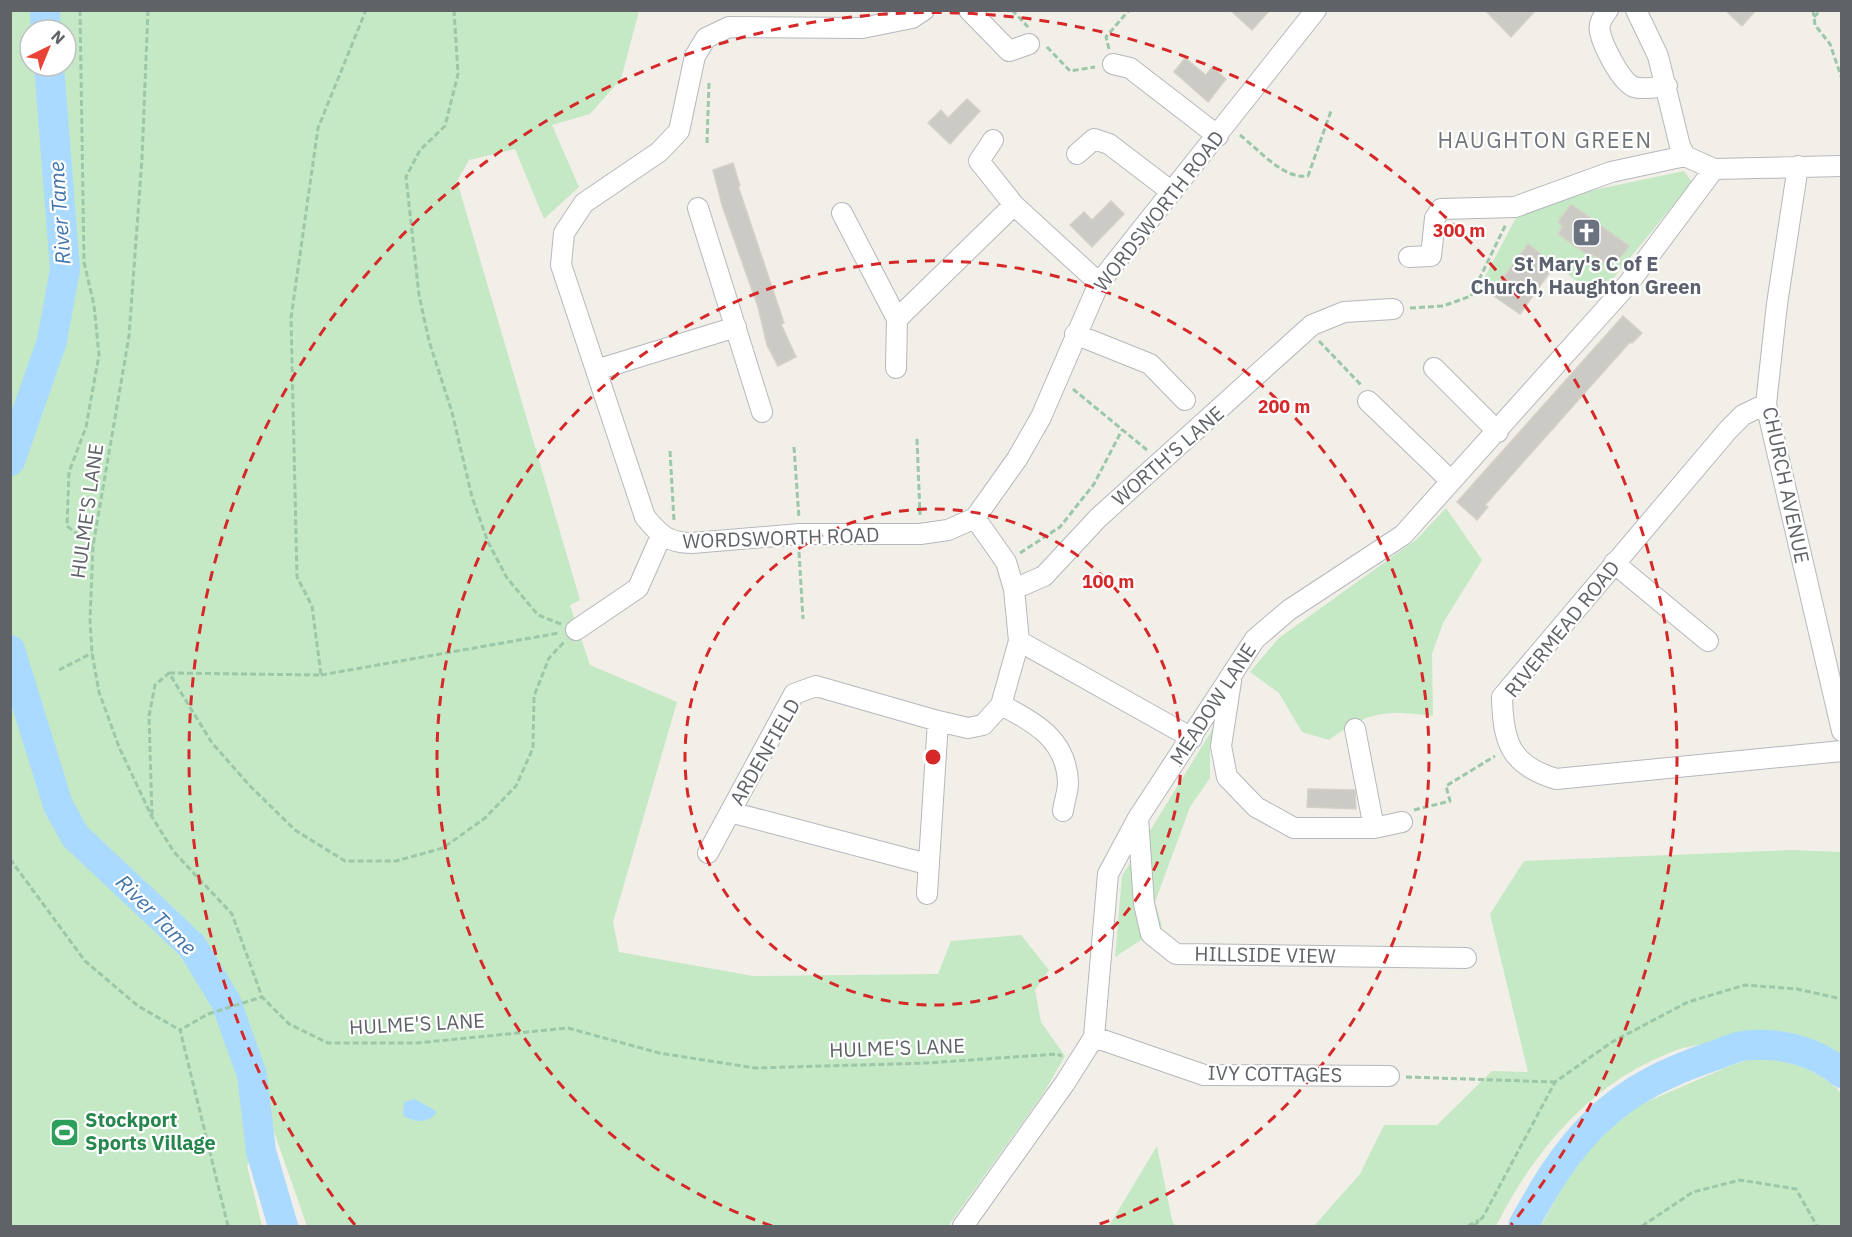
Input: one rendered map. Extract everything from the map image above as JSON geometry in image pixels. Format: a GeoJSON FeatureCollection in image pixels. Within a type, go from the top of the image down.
{"type":"FeatureCollection","features":[{"type":"Feature","properties":{"kind":"street","name":"WORDSWORTH ROAD"},"geometry":{"type":"LineString","coordinates":[[924,10],[912,18],[862,28],[729,27],[706,38],[695,56],[679,131],[659,152],[584,203],[564,233],[561,265],[645,517],[668,539],[921,534],[948,530],[975,518],[1017,459],[1041,417],[1099,283],[1223,130],[1316,10]]}},
{"type":"Feature","properties":{"kind":"street"},"geometry":{"type":"LineString","coordinates":[[969,10],[1009,51],[1036,40]]}},
{"type":"Feature","properties":{"kind":"street"},"geometry":{"type":"LineString","coordinates":[[1608,10],[1601,21],[1600,32],[1619,73],[1628,84],[1636,88],[1667,86]]}},
{"type":"Feature","properties":{"kind":"street"},"geometry":{"type":"LineString","coordinates":[[1636,10],[1658,56],[1680,146],[1685,156]]}},
{"type":"Feature","properties":{"kind":"street"},"geometry":{"type":"LineString","coordinates":[[1122,66],[1223,130]]}},
{"type":"Feature","properties":{"kind":"street"},"geometry":{"type":"LineString","coordinates":[[1077,154],[1094,139],[1109,144],[1172,192]]}},
{"type":"Feature","properties":{"kind":"street"},"geometry":{"type":"LineString","coordinates":[[993,140],[979,161],[1014,205],[1099,283]]}},
{"type":"Feature","properties":{"kind":"street"},"geometry":{"type":"LineString","coordinates":[[1409,257],[1431,256],[1435,218],[1441,209],[1515,207],[1611,172],[1685,156],[1714,169],[1842,166]]}},
{"type":"Feature","properties":{"kind":"street","name":"CHURCH AVENUE"},"geometry":{"type":"LineString","coordinates":[[1798,166],[1777,304],[1766,404],[1842,730]]}},
{"type":"Feature","properties":{"kind":"street","name":"MEADOW LANE"},"geometry":{"type":"LineString","coordinates":[[963,1227],[1094,1037],[1108,874],[1138,818],[1255,639],[1289,609],[1403,535],[1628,284],[1714,169]]}},
{"type":"Feature","properties":{"kind":"street"},"geometry":{"type":"LineString","coordinates":[[897,319],[1014,205]]}},
{"type":"Feature","properties":{"kind":"street"},"geometry":{"type":"LineString","coordinates":[[698,208],[762,412]]}},
{"type":"Feature","properties":{"kind":"street"},"geometry":{"type":"LineString","coordinates":[[842,213],[897,319],[896,368]]}},
{"type":"Feature","properties":{"kind":"street","name":"WORTH'S LANE"},"geometry":{"type":"LineString","coordinates":[[1014,589],[1044,576],[1098,518],[1308,328],[1344,312],[1393,309]]}},
{"type":"Feature","properties":{"kind":"street"},"geometry":{"type":"LineString","coordinates":[[596,370],[736,327]]}},
{"type":"Feature","properties":{"kind":"street"},"geometry":{"type":"LineString","coordinates":[[1075,334],[1150,364],[1185,400]]}},
{"type":"Feature","properties":{"kind":"street"},"geometry":{"type":"LineString","coordinates":[[1434,368],[1497,432]]}},
{"type":"Feature","properties":{"kind":"street"},"geometry":{"type":"LineString","coordinates":[[1368,401],[1451,481]]}},
{"type":"Feature","properties":{"kind":"street","name":"RIVERMEAD ROAD"},"geometry":{"type":"LineString","coordinates":[[1509,747],[1503,727],[1502,697],[1728,430],[1743,415],[1766,404]]}},
{"type":"Feature","properties":{"kind":"street"},"geometry":{"type":"LineString","coordinates":[[975,518],[1006,562],[1014,589],[1019,641],[1001,705],[1037,723],[1059,747],[1068,782],[1063,811]]}},
{"type":"Feature","properties":{"kind":"street"},"geometry":{"type":"LineString","coordinates":[[576,630],[638,588],[668,539]]}},
{"type":"Feature","properties":{"kind":"street"},"geometry":{"type":"LineString","coordinates":[[1614,563],[1708,641]]}},
{"type":"Feature","properties":{"kind":"street"},"geometry":{"type":"LineString","coordinates":[[1019,641],[1192,738]]}},
{"type":"Feature","properties":{"kind":"street"},"geometry":{"type":"LineString","coordinates":[[1230,676],[1232,683],[1221,746],[1227,777],[1256,807],[1294,828],[1374,828],[1402,822]]}},
{"type":"Feature","properties":{"kind":"street","name":"ARDENFIELD"},"geometry":{"type":"LineString","coordinates":[[708,853],[794,694],[816,686],[968,728],[983,725],[1001,705]]}},
{"type":"Feature","properties":{"kind":"street"},"geometry":{"type":"LineString","coordinates":[[927,894],[927,864],[938,721]]}},
{"type":"Feature","properties":{"kind":"street"},"geometry":{"type":"LineString","coordinates":[[1355,729],[1374,828]]}},
{"type":"Feature","properties":{"kind":"street"},"geometry":{"type":"LineString","coordinates":[[1509,747],[1532,770],[1557,779],[1842,751]]}},
{"type":"Feature","properties":{"kind":"street","name":"ARDENFIELD"},"geometry":{"type":"LineString","coordinates":[[730,812],[927,864]]}},
{"type":"Feature","properties":{"kind":"street","name":"HILLSIDE VIEW"},"geometry":{"type":"LineString","coordinates":[[1138,818],[1144,904],[1151,934],[1176,954],[1466,958]]}},
{"type":"Feature","properties":{"kind":"street","name":"IVY COTTAGES"},"geometry":{"type":"LineString","coordinates":[[1094,1037],[1204,1075],[1389,1076]]}},
{"type":"Feature","properties":{"kind":"path"},"geometry":{"type":"LineString","coordinates":[[80,10],[84,262],[94,305],[99,355],[86,427],[69,472],[67,525],[93,546]]}},
{"type":"Feature","properties":{"kind":"path","name":"HULME'S LANE"},"geometry":{"type":"LineString","coordinates":[[148,10],[142,158],[129,336],[93,546],[90,619],[92,653],[99,692],[119,747],[152,817],[174,852],[232,914],[262,997],[289,1024],[328,1043],[417,1043],[568,1028],[659,1053],[755,1068],[927,1063],[1057,1054],[1077,1064]]}},
{"type":"Feature","properties":{"kind":"path"},"geometry":{"type":"LineString","coordinates":[[321,675],[312,606],[297,577],[291,318],[318,128],[366,10]]}},
{"type":"Feature","properties":{"kind":"path"},"geometry":{"type":"LineString","coordinates":[[454,10],[458,74],[445,126],[420,150],[406,177],[419,295],[429,341],[452,412],[472,497],[488,542],[507,578],[538,615],[576,630]]}},
{"type":"Feature","properties":{"kind":"path"},"geometry":{"type":"LineString","coordinates":[[1012,10],[1036,40],[1070,71],[1122,66],[1106,37],[1129,10]]}},
{"type":"Feature","properties":{"kind":"path"},"geometry":{"type":"LineString","coordinates":[[1813,10],[1815,25],[1830,44],[1842,79]]}},
{"type":"Feature","properties":{"kind":"path"},"geometry":{"type":"LineString","coordinates":[[1814,17],[1821,10]]}},
{"type":"Feature","properties":{"kind":"path"},"geometry":{"type":"LineString","coordinates":[[708,143],[709,79]]}},
{"type":"Feature","properties":{"kind":"path"},"geometry":{"type":"LineString","coordinates":[[1223,130],[1289,174],[1300,178],[1308,176],[1331,111]]}},
{"type":"Feature","properties":{"kind":"path"},"geometry":{"type":"LineString","coordinates":[[1393,309],[1443,306],[1471,296],[1515,207]]}},
{"type":"Feature","properties":{"kind":"path"},"geometry":{"type":"LineString","coordinates":[[1308,328],[1369,395],[1368,401]]}},
{"type":"Feature","properties":{"kind":"path"},"geometry":{"type":"LineString","coordinates":[[1057,379],[1151,453]]}},
{"type":"Feature","properties":{"kind":"path"},"geometry":{"type":"LineString","coordinates":[[1029,548],[1060,527],[1094,484],[1122,430]]}},
{"type":"Feature","properties":{"kind":"path"},"geometry":{"type":"LineString","coordinates":[[917,439],[921,534]]}},
{"type":"Feature","properties":{"kind":"path"},"geometry":{"type":"LineString","coordinates":[[794,447],[803,619]]}},
{"type":"Feature","properties":{"kind":"path"},"geometry":{"type":"LineString","coordinates":[[668,539],[670,451]]}},
{"type":"Feature","properties":{"kind":"path"},"geometry":{"type":"LineString","coordinates":[[152,817],[149,716],[155,685],[169,673],[321,675],[576,630]]}},
{"type":"Feature","properties":{"kind":"path"},"geometry":{"type":"LineString","coordinates":[[169,673],[212,743],[250,786],[295,830],[345,861],[396,861],[443,848],[485,818],[516,786],[533,748],[534,696],[549,658],[576,630]]}},
{"type":"Feature","properties":{"kind":"path"},"geometry":{"type":"LineString","coordinates":[[59,670],[92,653]]}},
{"type":"Feature","properties":{"kind":"path"},"geometry":{"type":"LineString","coordinates":[[1402,822],[1414,810],[1450,801],[1446,786],[1509,747]]}},
{"type":"Feature","properties":{"kind":"path"},"geometry":{"type":"LineString","coordinates":[[10,859],[85,961],[138,1005],[180,1030],[228,1227]]}},
{"type":"Feature","properties":{"kind":"path"},"geometry":{"type":"LineString","coordinates":[[1474,1227],[1483,1217],[1556,1082],[1621,1037],[1688,1002],[1745,985],[1797,989],[1842,999]]}},
{"type":"Feature","properties":{"kind":"path"},"geometry":{"type":"LineString","coordinates":[[180,1030],[208,1014],[262,997]]}},
{"type":"Feature","properties":{"kind":"path"},"geometry":{"type":"LineString","coordinates":[[1389,1076],[1556,1082]]}},
{"type":"Feature","properties":{"kind":"path"},"geometry":{"type":"LineString","coordinates":[[1642,1227],[1693,1192],[1740,1180],[1796,1189],[1817,1227]]}},
{"type":"Feature","properties":{"kind":"path"},"geometry":{"type":"LineString","coordinates":[[1468,1227],[1483,1217]]}},
{"type":"Feature","properties":{"kind":"green space"},"geometry":{"type":"Polygon","coordinates":[[[10,11],[639,11],[621,79],[590,114],[552,125],[579,187],[544,219],[515,149],[469,160],[457,181],[580,600],[570,605],[590,665],[677,702],[613,922],[619,952],[753,976],[938,974],[951,941],[1021,935],[1049,970],[1035,990],[1041,1022],[1065,1056],[1043,1094],[948,1226],[307,1226],[272,1126],[247,1166],[262,1226],[11,1226],[10,11]]]}},
{"type":"Feature","properties":{"kind":"green space"},"geometry":{"type":"Polygon","coordinates":[[[1684,171],[1692,182],[1598,297],[1528,244],[1491,294],[1480,286],[1518,214],[1589,191],[1684,171]]]}},
{"type":"Feature","properties":{"kind":"green space"},"geometry":{"type":"Polygon","coordinates":[[[1446,508],[1482,560],[1443,623],[1432,654],[1433,716],[1402,713],[1378,715],[1355,723],[1329,740],[1302,732],[1279,693],[1250,672],[1279,638],[1417,539],[1446,508]]]}},
{"type":"Feature","properties":{"kind":"green space"},"geometry":{"type":"Polygon","coordinates":[[[1214,727],[1210,750],[1210,778],[1190,807],[1155,902],[1162,926],[1115,957],[1122,876],[1214,727]]]}},
{"type":"Feature","properties":{"kind":"green space"},"geometry":{"type":"Polygon","coordinates":[[[1792,850],[1841,852],[1841,1063],[1815,1044],[1789,1037],[1744,1038],[1682,1048],[1647,1063],[1619,1079],[1570,1120],[1529,1170],[1496,1226],[1314,1226],[1360,1174],[1384,1125],[1437,1125],[1492,1071],[1528,1072],[1490,914],[1524,861],[1792,850]]]}},
{"type":"Feature","properties":{"kind":"green space"},"geometry":{"type":"Polygon","coordinates":[[[1759,1057],[1803,1068],[1824,1079],[1841,1093],[1841,1226],[1541,1226],[1577,1160],[1608,1125],[1644,1103],[1732,1065],[1759,1057]]]}},
{"type":"Feature","properties":{"kind":"green space"},"geometry":{"type":"Polygon","coordinates":[[[1157,1146],[1175,1226],[1109,1226],[1157,1146]]]}},
{"type":"Feature","properties":{"kind":"water"},"geometry":{"type":"Polygon","coordinates":[[[415,1099],[436,1111],[436,1114],[420,1121],[403,1115],[404,1102],[415,1099]]]}},
{"type":"Feature","properties":{"kind":"building"},"geometry":{"type":"Polygon","coordinates":[[[1230,10],[1270,10],[1252,30],[1230,10]]]}},
{"type":"Feature","properties":{"kind":"building"},"geometry":{"type":"Polygon","coordinates":[[[1485,10],[1536,10],[1511,37],[1485,10]]]}},
{"type":"Feature","properties":{"kind":"building"},"geometry":{"type":"Polygon","coordinates":[[[1725,10],[1756,10],[1742,26],[1725,10]]]}},
{"type":"Feature","properties":{"kind":"building"},"geometry":{"type":"Polygon","coordinates":[[[1185,58],[1206,75],[1212,67],[1226,79],[1208,102],[1174,72],[1185,58]]]}},
{"type":"Feature","properties":{"kind":"building"},"geometry":{"type":"Polygon","coordinates":[[[967,99],[980,111],[950,144],[928,123],[941,110],[948,118],[967,99]]]}},
{"type":"Feature","properties":{"kind":"building"},"geometry":{"type":"Polygon","coordinates":[[[733,163],[740,186],[738,186],[784,323],[781,324],[796,357],[778,366],[767,345],[758,307],[722,205],[713,170],[733,163]]]}},
{"type":"Feature","properties":{"kind":"building"},"geometry":{"type":"Polygon","coordinates":[[[1111,201],[1124,214],[1092,247],[1070,225],[1084,212],[1092,220],[1111,201]]]}},
{"type":"Feature","properties":{"kind":"building","name":"St Mary's C of E Church, Haughton Green"},"geometry":{"type":"Polygon","coordinates":[[[1571,204],[1629,246],[1617,262],[1610,257],[1605,263],[1592,254],[1590,256],[1558,234],[1563,226],[1558,222],[1571,204]]]}},
{"type":"Feature","properties":{"kind":"building"},"geometry":{"type":"Polygon","coordinates":[[[1528,244],[1555,265],[1520,314],[1491,294],[1528,244]]]}},
{"type":"Feature","properties":{"kind":"building"},"geometry":{"type":"Polygon","coordinates":[[[1623,316],[1642,333],[1632,343],[1630,342],[1485,505],[1488,507],[1477,520],[1457,502],[1623,316]]]}},
{"type":"Feature","properties":{"kind":"building"},"geometry":{"type":"Polygon","coordinates":[[[1308,789],[1355,790],[1356,809],[1307,807],[1308,789]]]}},
{"type":"Feature","properties":{"kind":"waterway","name":"River Tame"},"geometry":{"type":"LineString","coordinates":[[45,10],[45,18]]}},
{"type":"Feature","properties":{"kind":"waterway","name":"River Tame"},"geometry":{"type":"LineString","coordinates":[[10,461],[52,341],[65,269],[50,78]]}},
{"type":"Feature","properties":{"kind":"waterway","name":"River Tame"},"geometry":{"type":"LineString","coordinates":[[10,650],[58,805],[75,836],[192,946],[226,1002],[252,1075],[261,1151],[283,1226]]}},
{"type":"Feature","properties":{"kind":"waterway","name":"River Tame"},"geometry":{"type":"LineString","coordinates":[[1523,1226],[1555,1171],[1574,1146],[1609,1110],[1651,1082],[1736,1048],[1756,1045],[1796,1049],[1820,1059],[1842,1073]]}},
{"type":"Feature","properties":{"kind":"place","name":"St Mary's C of E Church, Haughton Green"},"geometry":{"type":"Point","coordinates":[1586,233]}},
{"type":"Feature","properties":{"kind":"place","name":"Stockport Sports Village"},"geometry":{"type":"Point","coordinates":[64,1132]}},
{"type":"Feature","properties":{"kind":"district","name":"HAUGHTON GREEN"},"geometry":{"type":"Point","coordinates":[1545,140]}}]}
